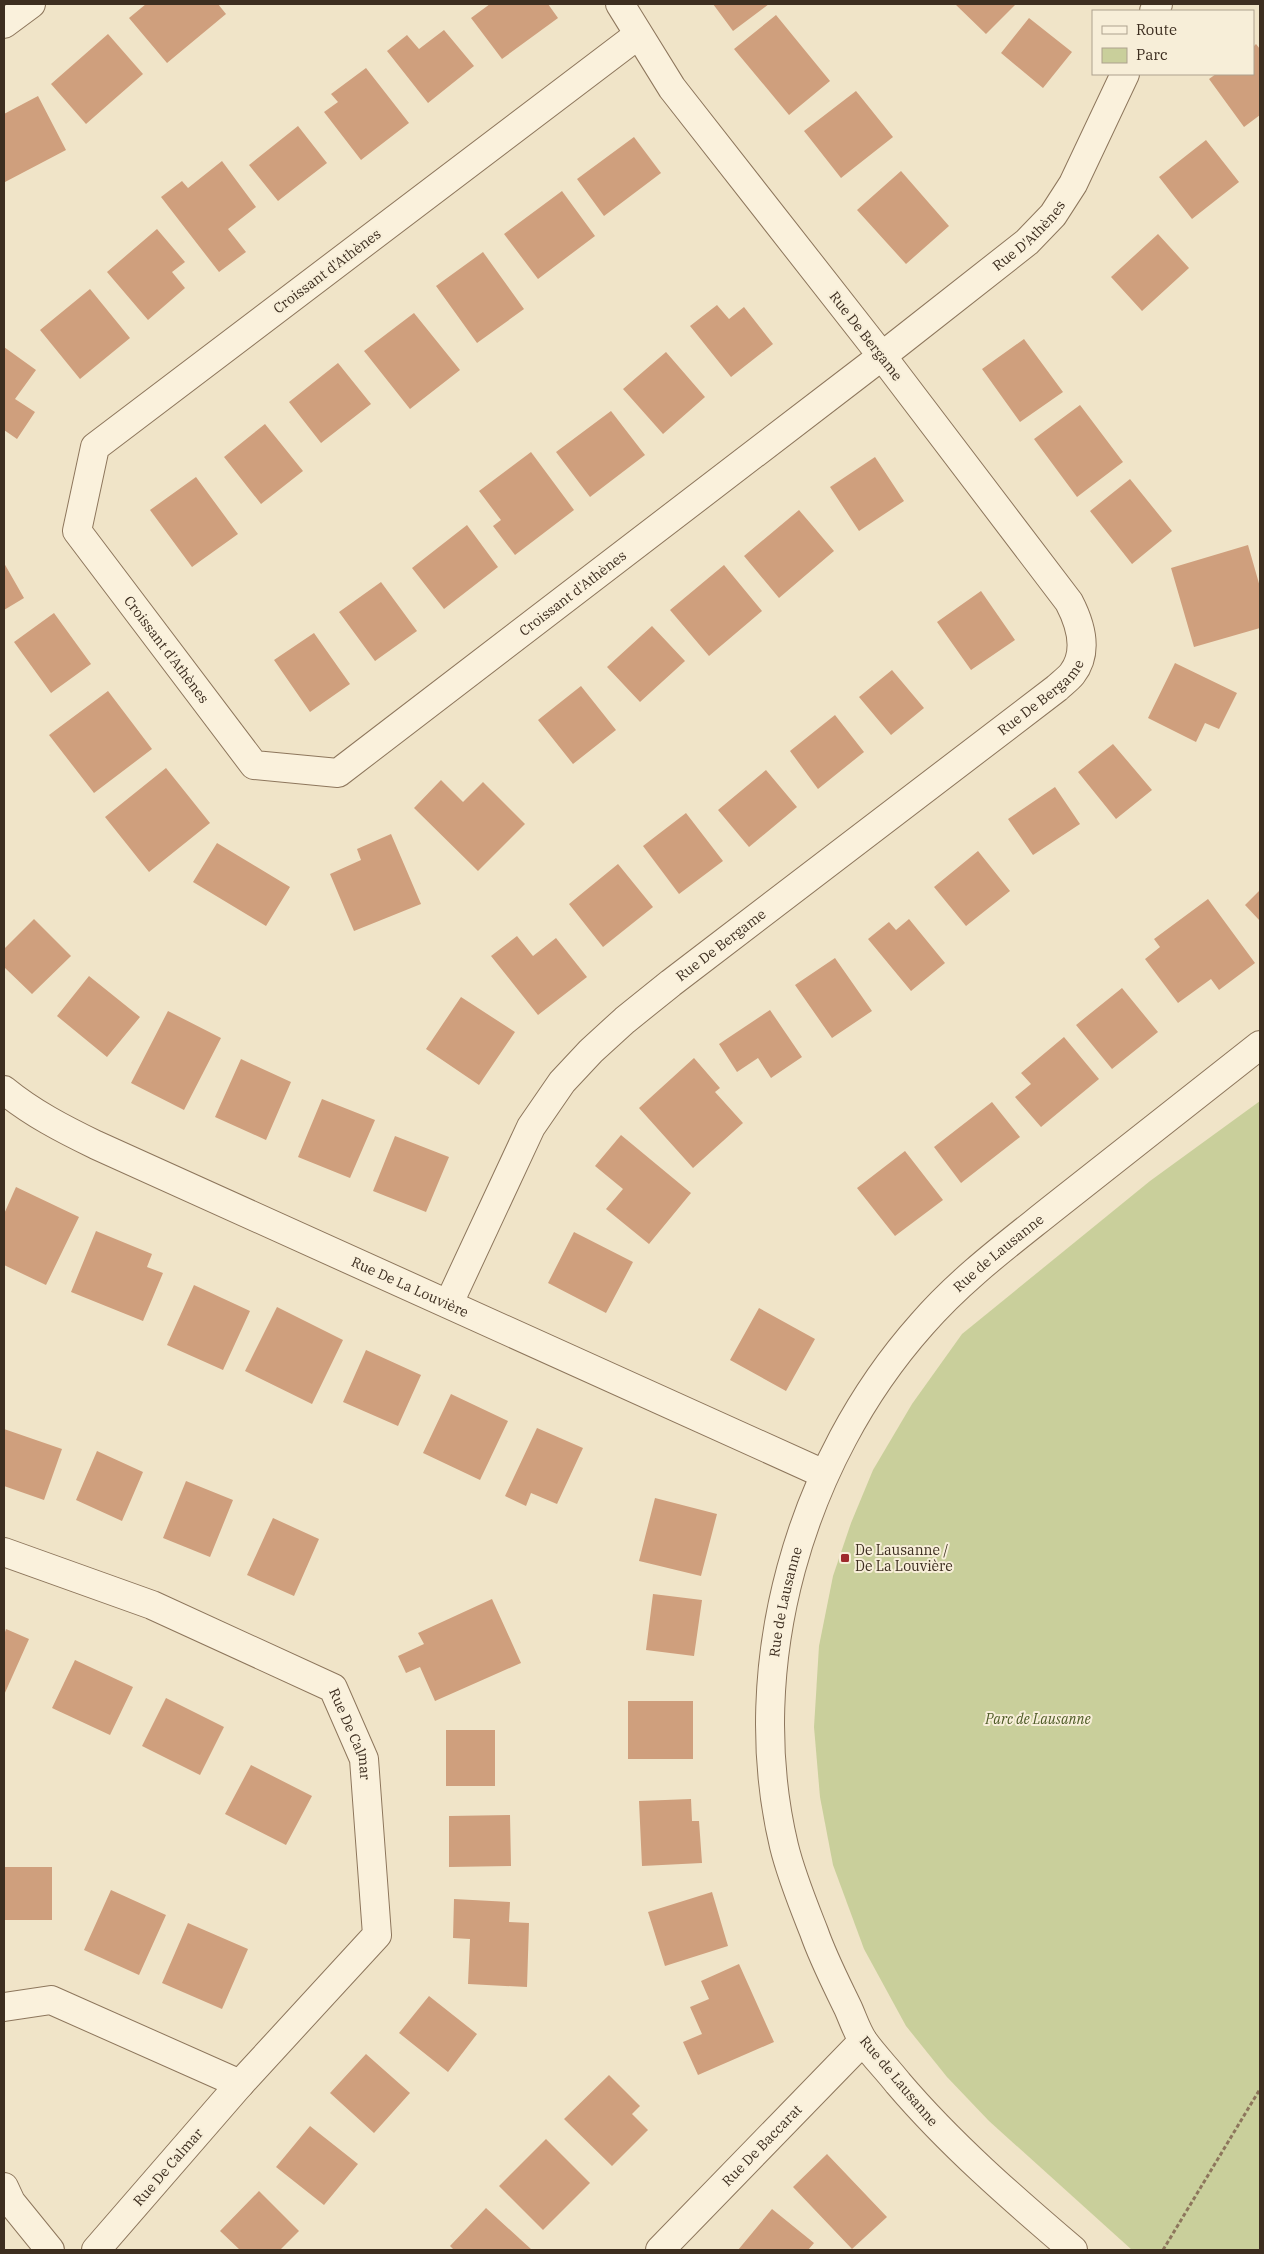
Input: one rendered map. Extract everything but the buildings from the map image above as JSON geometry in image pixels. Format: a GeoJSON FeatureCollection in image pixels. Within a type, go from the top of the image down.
{"type":"FeatureCollection","features":[{"type":"Feature","properties":{"kind":"street"},"geometry":{"type":"LineString","coordinates":[[4,24],[31,4]]}},
{"type":"Feature","properties":{"kind":"street","name":"Rue De Bergame"},"geometry":{"type":"LineString","coordinates":[[449,1303],[531,1128],[562,1082],[590,1051],[671,983],[1056,688],[1072,674],[1080,657],[1082,639],[1079,620],[1069,602],[882,356],[672,88],[620,4]]}},
{"type":"Feature","properties":{"kind":"street","name":"Croissant d'Athènes"},"geometry":{"type":"LineString","coordinates":[[638,35],[95,448],[77,531],[254,765],[338,773],[882,356]]}},
{"type":"Feature","properties":{"kind":"street","name":"Rue D'Athènes"},"geometry":{"type":"LineString","coordinates":[[882,356],[1026,242],[1053,215],[1073,184],[1124,75]]}},
{"type":"Feature","properties":{"kind":"street","name":"Rue de Lausanne"},"geometry":{"type":"LineString","coordinates":[[1073,2250],[991,2178],[927,2117],[863,2041],[821,1953],[784,1847],[775,1792],[772,1692],[776,1644],[787,1581],[806,1521],[824,1474],[846,1431],[881,1375],[921,1324],[966,1278],[1159,1123],[1260,1045]]}},
{"type":"Feature","properties":{"kind":"street","name":"Rue De La Louvière"},"geometry":{"type":"LineString","coordinates":[[4,1090],[56,1125],[96,1145],[824,1474]]}},
{"type":"Feature","properties":{"kind":"street","name":"Rue De Calmar"},"geometry":{"type":"LineString","coordinates":[[4,1552],[152,1605],[333,1688],[364,1759],[377,1935],[240,2084],[96,2250]]}},
{"type":"Feature","properties":{"kind":"street"},"geometry":{"type":"LineString","coordinates":[[4,2007],[51,2000],[240,2084]]}},
{"type":"Feature","properties":{"kind":"street","name":"Rue De Baccarat"},"geometry":{"type":"LineString","coordinates":[[660,2250],[863,2041]]}},
{"type":"Feature","properties":{"kind":"street"},"geometry":{"type":"LineString","coordinates":[[4,2187],[11,2202],[50,2250]]}},
{"type":"Feature","properties":{"kind":"path"},"geometry":{"type":"LineString","coordinates":[[1163,2250],[1260,2090]]}},
{"type":"Feature","properties":{"kind":"green space","name":"Parc de Lausanne"},"geometry":{"type":"Polygon","coordinates":[[[1260,1101],[1260,2250],[1132,2250],[989,2121],[947,2077],[906,2026],[864,1949],[833,1865],[820,1797],[814,1727],[819,1646],[833,1576],[851,1523],[873,1470],[912,1404],[962,1334],[1150,1181],[1260,1101]]]}},
{"type":"Feature","properties":{"kind":"place","name":"De Lausanne / De La Louvière"},"geometry":{"type":"Point","coordinates":[845,1558]}}]}
